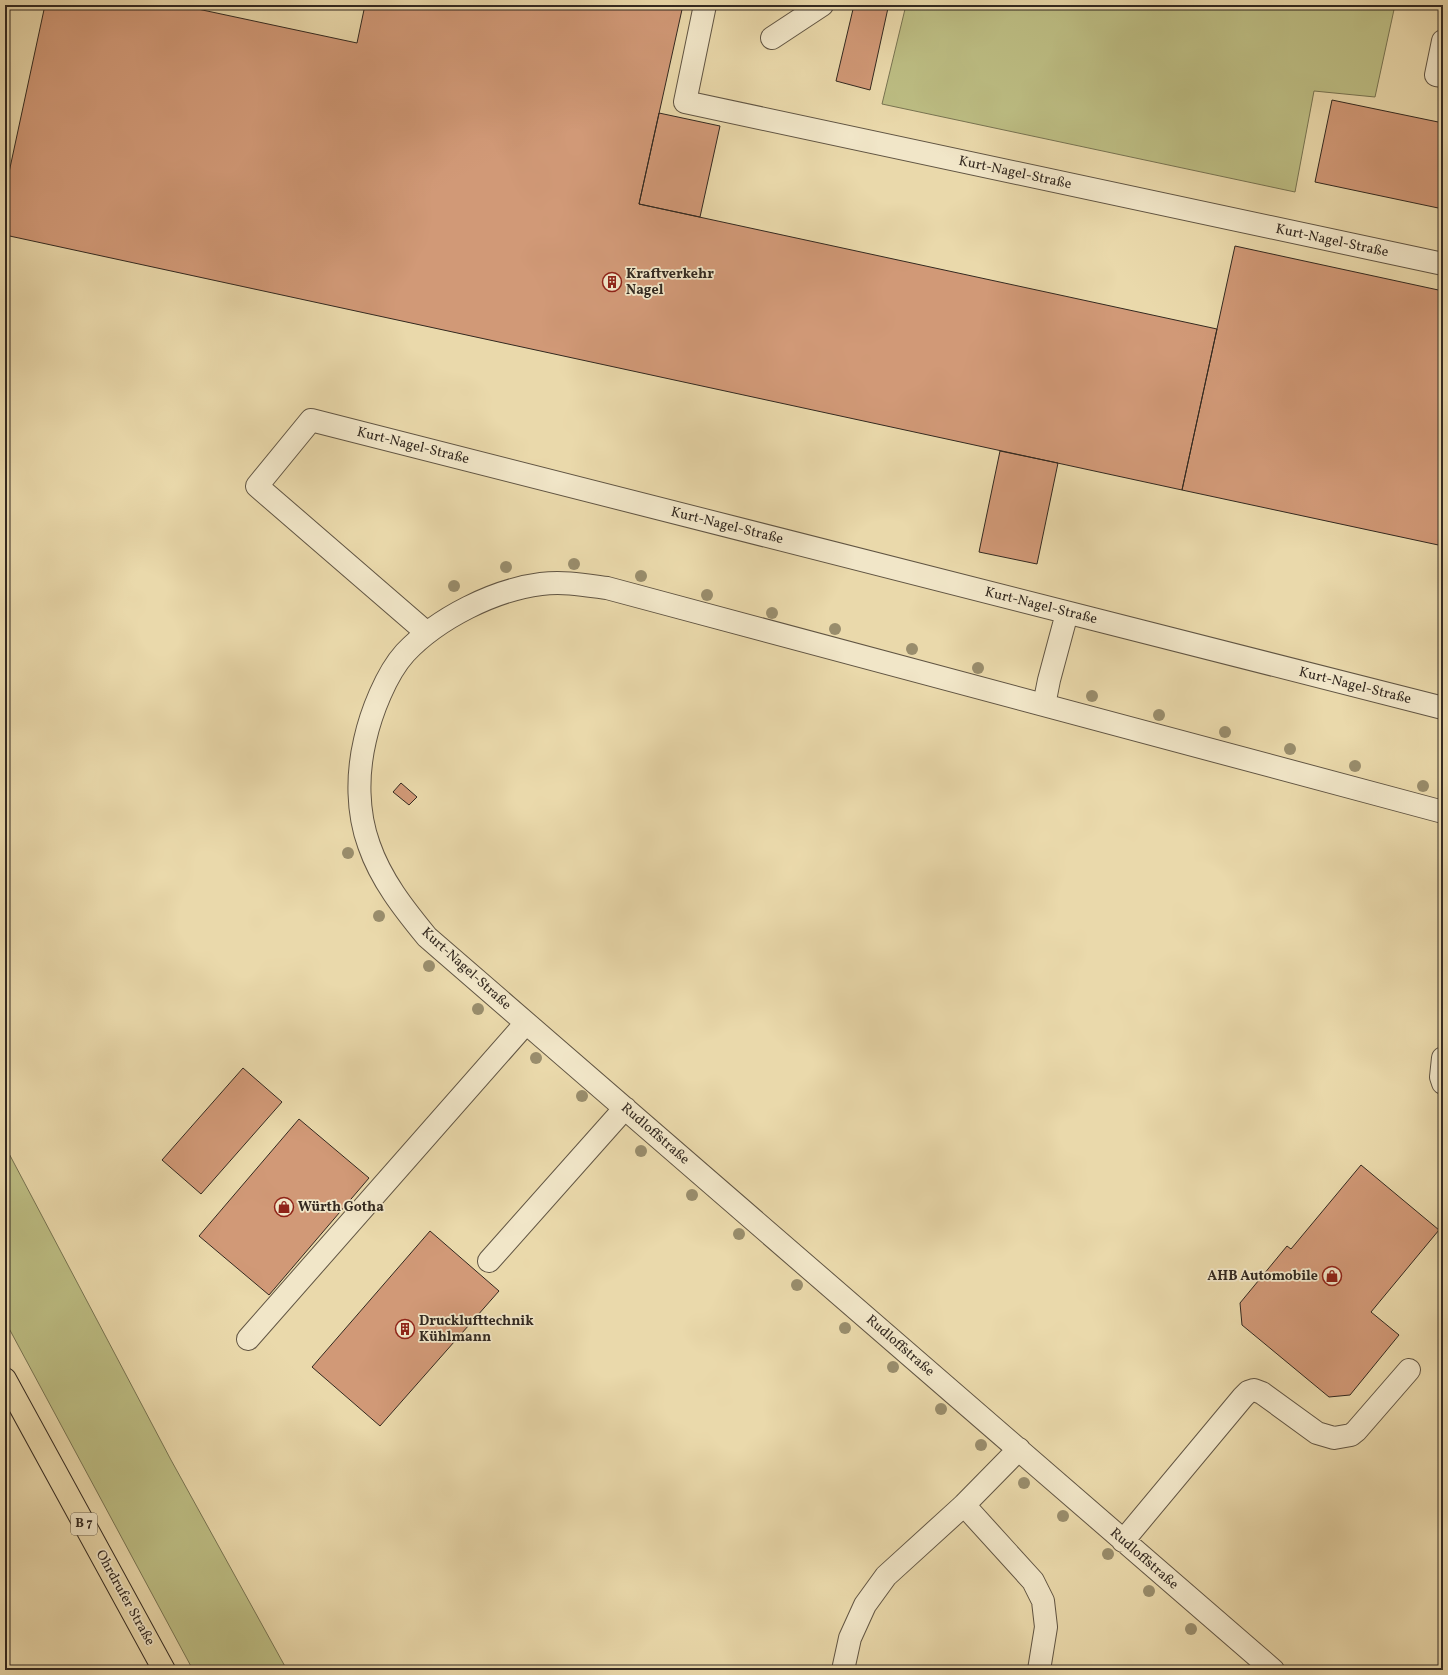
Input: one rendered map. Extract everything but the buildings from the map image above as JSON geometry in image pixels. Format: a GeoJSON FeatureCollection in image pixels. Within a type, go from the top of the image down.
{"type":"FeatureCollection","features":[{"type":"Feature","properties":{"kind":"main road","name":"Ohrdrufer Straße"},"geometry":{"type":"LineString","coordinates":[[5,1379],[164,1670]]}},
{"type":"Feature","properties":{"kind":"street","name":"Kurt-Nagel-Straße"},"geometry":{"type":"LineString","coordinates":[[705,5],[685,102],[1443,264]]}},
{"type":"Feature","properties":{"kind":"street"},"geometry":{"type":"LineString","coordinates":[[772,38],[822,5]]}},
{"type":"Feature","properties":{"kind":"street"},"geometry":{"type":"LineString","coordinates":[[1443,41],[1436,75],[1443,76]]}},
{"type":"Feature","properties":{"kind":"street","name":"Kurt-Nagel-Straße"},"geometry":{"type":"LineString","coordinates":[[427,633],[257,486],[311,420],[1443,708]]}},
{"type":"Feature","properties":{"kind":"street","name":"Kurt-Nagel-Straße"},"geometry":{"type":"LineString","coordinates":[[526,1023],[427,937],[401,906],[377,865],[368,844],[359,796],[360,772],[368,726],[378,698],[404,654],[427,633],[462,611],[500,593],[541,584],[574,583],[607,588],[1438,810]]}},
{"type":"Feature","properties":{"kind":"street"},"geometry":{"type":"LineString","coordinates":[[1044,705],[1049,680],[1067,613]]}},
{"type":"Feature","properties":{"kind":"street"},"geometry":{"type":"LineString","coordinates":[[248,1339],[526,1023]]}},
{"type":"Feature","properties":{"kind":"street","name":"Rudloffstraße"},"geometry":{"type":"LineString","coordinates":[[526,1023],[1273,1670]]}},
{"type":"Feature","properties":{"kind":"street"},"geometry":{"type":"LineString","coordinates":[[1443,1058],[1441,1077],[1443,1083]]}},
{"type":"Feature","properties":{"kind":"street"},"geometry":{"type":"LineString","coordinates":[[489,1261],[625,1108]]}},
{"type":"Feature","properties":{"kind":"street"},"geometry":{"type":"LineString","coordinates":[[1123,1541],[1225,1417],[1248,1392],[1254,1390],[1262,1393],[1317,1433],[1326,1437],[1343,1437],[1356,1431],[1409,1370]]}},
{"type":"Feature","properties":{"kind":"street"},"geometry":{"type":"LineString","coordinates":[[843,1670],[850,1638],[865,1605],[886,1576],[964,1505],[1019,1449]]}},
{"type":"Feature","properties":{"kind":"street"},"geometry":{"type":"LineString","coordinates":[[964,1505],[1033,1581],[1043,1601],[1046,1627],[1038,1670]]}},
{"type":"Feature","properties":{"kind":"green space"},"geometry":{"type":"Polygon","coordinates":[[[906,5],[1395,5],[1375,97],[1314,91],[1295,192],[882,104],[906,5]]]}},
{"type":"Feature","properties":{"kind":"green space"},"geometry":{"type":"Polygon","coordinates":[[[5,1146],[171,1460],[287,1670],[193,1670],[5,1321],[5,1146]]]}},
{"type":"Feature","properties":{"kind":"place","name":"Kraftverkehr Nagel"},"geometry":{"type":"Point","coordinates":[612,282]}},
{"type":"Feature","properties":{"kind":"place","name":"Würth Gotha"},"geometry":{"type":"Point","coordinates":[284,1207]}},
{"type":"Feature","properties":{"kind":"place","name":"AHB Automobile"},"geometry":{"type":"Point","coordinates":[1332,1276]}},
{"type":"Feature","properties":{"kind":"place","name":"Drucklufttechnik Kühlmann"},"geometry":{"type":"Point","coordinates":[405,1329]}}]}
